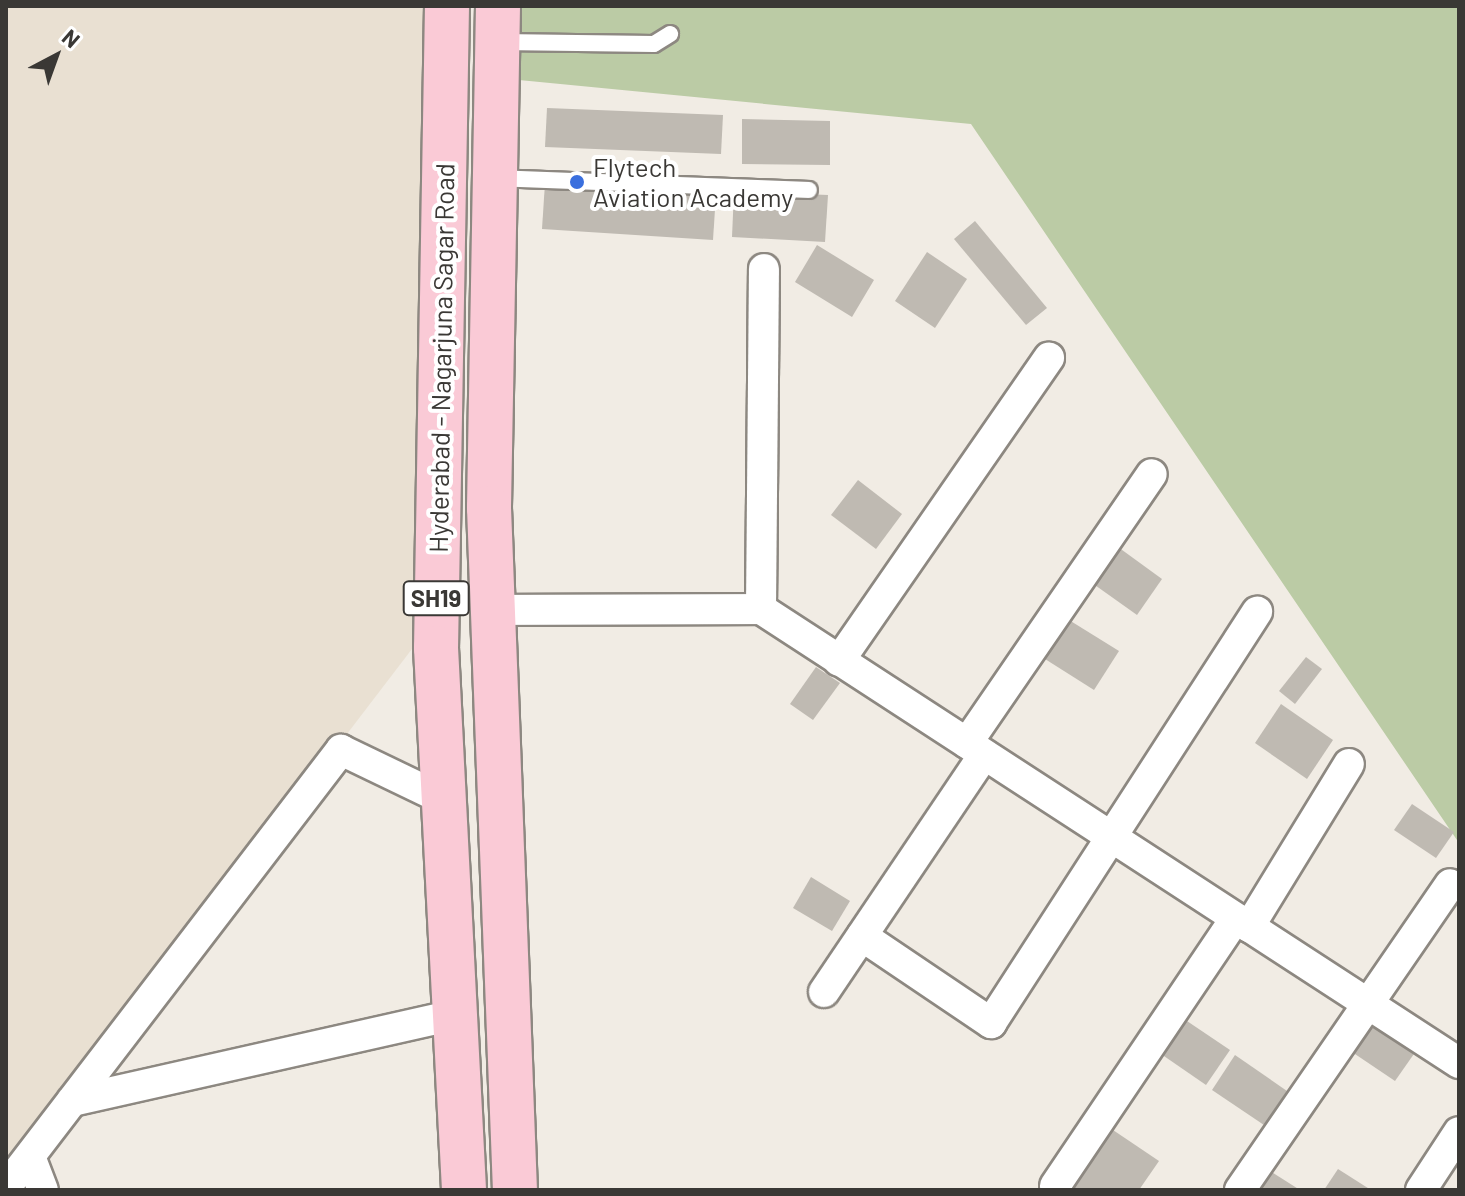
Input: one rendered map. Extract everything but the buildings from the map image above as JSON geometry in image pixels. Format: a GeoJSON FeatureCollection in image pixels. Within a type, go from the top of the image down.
{"type":"FeatureCollection","features":[{"type":"Feature","properties":{"kind":"main road","name":"Hyderabad - Nagarjuna Sagar Road"},"geometry":{"type":"LineString","coordinates":[[447,6],[436,648],[464,1190]]}},
{"type":"Feature","properties":{"kind":"main road","name":"Hyderabad - Nagarjuna Sagar Road"},"geometry":{"type":"LineString","coordinates":[[498,24],[493,610],[515,1190]]}},
{"type":"Feature","properties":{"kind":"street"},"geometry":{"type":"LineString","coordinates":[[761,609],[764,269]]}},
{"type":"Feature","properties":{"kind":"street"},"geometry":{"type":"LineString","coordinates":[[839,661],[1049,358]]}},
{"type":"Feature","properties":{"kind":"street"},"geometry":{"type":"LineString","coordinates":[[824,992],[1152,474]]}},
{"type":"Feature","properties":{"kind":"street"},"geometry":{"type":"LineString","coordinates":[[493,610],[761,609],[1459,1063]]}},
{"type":"Feature","properties":{"kind":"street"},"geometry":{"type":"LineString","coordinates":[[862,936],[991,1023],[1109,836],[1257,612]]}},
{"type":"Feature","properties":{"kind":"street"},"geometry":{"type":"LineString","coordinates":[[6,1187],[31,1159],[341,750],[443,799]]}},
{"type":"Feature","properties":{"kind":"street"},"geometry":{"type":"LineString","coordinates":[[1055,1186],[1242,922],[1349,764]]}},
{"type":"Feature","properties":{"kind":"street"},"geometry":{"type":"LineString","coordinates":[[1240,1190],[1450,884]]}},
{"type":"Feature","properties":{"kind":"street"},"geometry":{"type":"LineString","coordinates":[[72,1101],[454,1015]]}},
{"type":"Feature","properties":{"kind":"street"},"geometry":{"type":"LineString","coordinates":[[1421,1190],[1459,1132]]}},
{"type":"Feature","properties":{"kind":"street"},"geometry":{"type":"LineString","coordinates":[[31,1159],[43,1190]]}},
{"type":"Feature","properties":{"kind":"lane"},"geometry":{"type":"LineString","coordinates":[[498,24],[654,44],[670,34]]}},
{"type":"Feature","properties":{"kind":"lane"},"geometry":{"type":"LineString","coordinates":[[495,178],[809,190]]}},
{"type":"Feature","properties":{"kind":"shaded area"},"geometry":{"type":"Polygon","coordinates":[[[6,6],[424,6],[415,645],[6,1180],[6,6]]]}},
{"type":"Feature","properties":{"kind":"green space"},"geometry":{"type":"Polygon","coordinates":[[[519,6],[1459,6],[1459,843],[971,124],[519,80],[519,6]]]}},
{"type":"Feature","properties":{"kind":"place","name":"Flytech Aviation Academy"},"geometry":{"type":"Point","coordinates":[577,182]}}]}
